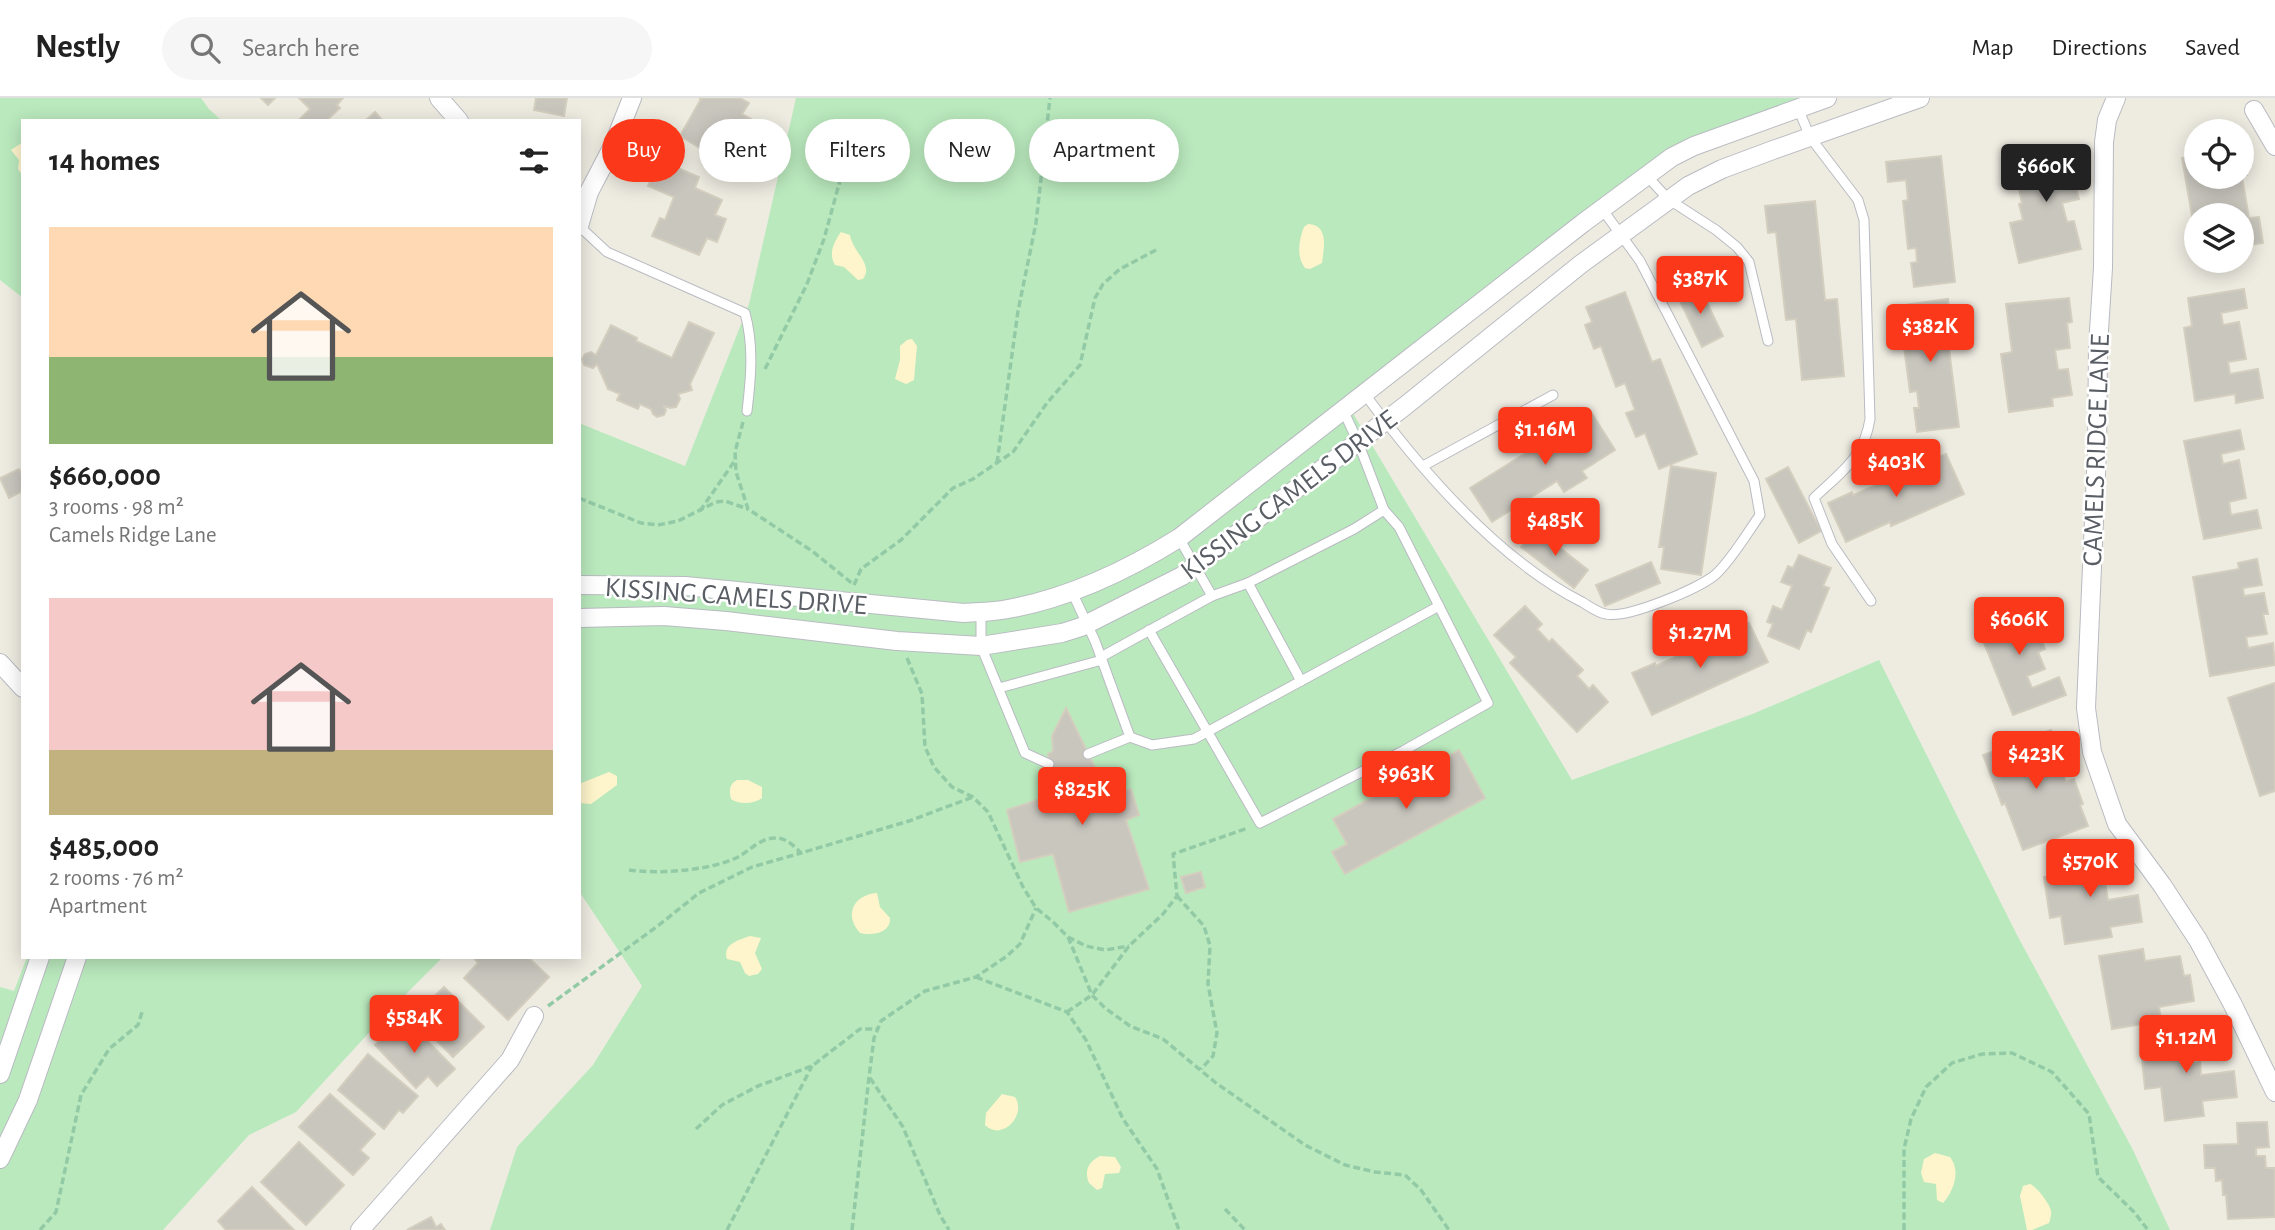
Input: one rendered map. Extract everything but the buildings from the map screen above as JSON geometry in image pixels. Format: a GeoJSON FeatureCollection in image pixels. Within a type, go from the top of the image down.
{"type":"FeatureCollection","features":[{"type":"Feature","properties":{"kind":"street"},"geometry":{"type":"LineString","coordinates":[[439,98],[457,119]]}},
{"type":"Feature","properties":{"kind":"street"},"geometry":{"type":"LineString","coordinates":[[581,219],[589,192],[613,146],[632,98]]}},
{"type":"Feature","properties":{"kind":"street","name":"KISSING CAMELS DRIVE"},"geometry":{"type":"LineString","coordinates":[[581,585],[685,586],[915,610],[981,612],[1007,610],[1072,592],[1121,571],[1179,538],[1672,157],[1694,146],[1827,98]]}},
{"type":"Feature","properties":{"kind":"street","name":"KISSING CAMELS DRIVE"},"geometry":{"type":"LineString","coordinates":[[581,618],[664,617],[726,621],[897,642],[981,646],[1062,633],[1088,624],[1182,576],[1385,421],[1621,234],[1688,186],[1722,169],[1920,98]]}},
{"type":"Feature","properties":{"kind":"street","name":"CAMELS RIDGE LANE"},"geometry":{"type":"LineString","coordinates":[[2116,98],[2107,120],[2104,142],[2097,449],[2085,708],[2092,752],[2117,824],[2162,885],[2197,940],[2232,1003],[2275,1092]]}},
{"type":"Feature","properties":{"kind":"street"},"geometry":{"type":"LineString","coordinates":[[2254,110],[2275,146]]}},
{"type":"Feature","properties":{"kind":"street"},"geometry":{"type":"LineString","coordinates":[[0,663],[21,686]]}},
{"type":"Feature","properties":{"kind":"street"},"geometry":{"type":"LineString","coordinates":[[0,1074],[39,959]]}},
{"type":"Feature","properties":{"kind":"street"},"geometry":{"type":"LineString","coordinates":[[0,1159],[28,1100],[76,959]]}},
{"type":"Feature","properties":{"kind":"street"},"geometry":{"type":"LineString","coordinates":[[360,1230],[510,1060],[534,1016]]}},
{"type":"Feature","properties":{"kind":"lane"},"geometry":{"type":"LineString","coordinates":[[1798,108],[1810,137],[1857,200],[1864,220],[1870,419],[1867,438],[1858,455],[1814,498],[1832,544],[1871,601]]}},
{"type":"Feature","properties":{"kind":"lane"},"geometry":{"type":"LineString","coordinates":[[1647,176],[1668,199],[1716,230],[1737,247],[1749,262],[1768,341]]}},
{"type":"Feature","properties":{"kind":"lane"},"geometry":{"type":"LineString","coordinates":[[1364,393],[1423,466],[1494,542],[1561,592],[1606,615],[1627,613],[1689,591],[1716,574],[1760,515],[1754,481],[1640,261],[1602,209]]}},
{"type":"Feature","properties":{"kind":"lane"},"geometry":{"type":"LineString","coordinates":[[581,228],[607,252],[745,313],[752,366],[747,411]]}},
{"type":"Feature","properties":{"kind":"lane"},"geometry":{"type":"LineString","coordinates":[[1423,466],[1553,395]]}},
{"type":"Feature","properties":{"kind":"lane"},"geometry":{"type":"LineString","coordinates":[[1149,631],[1260,823],[1413,746],[1488,703],[1399,527],[1384,510],[1343,410]]}},
{"type":"Feature","properties":{"kind":"lane"},"geometry":{"type":"LineString","coordinates":[[999,688],[1101,658],[1212,596],[1248,583],[1354,529],[1384,510]]}},
{"type":"Feature","properties":{"kind":"lane"},"geometry":{"type":"LineString","coordinates":[[1179,538],[1212,596]]}},
{"type":"Feature","properties":{"kind":"lane"},"geometry":{"type":"LineString","coordinates":[[1248,583],[1301,681]]}},
{"type":"Feature","properties":{"kind":"lane"},"geometry":{"type":"LineString","coordinates":[[1072,592],[1088,624],[1130,737]]}},
{"type":"Feature","properties":{"kind":"lane"},"geometry":{"type":"LineString","coordinates":[[1088,754],[1130,737],[1152,745],[1194,738],[1439,606]]}},
{"type":"Feature","properties":{"kind":"lane"},"geometry":{"type":"LineString","coordinates":[[981,612],[981,646],[1025,753],[1049,764]]}},
{"type":"Feature","properties":{"kind":"path"},"geometry":{"type":"LineString","coordinates":[[996,463],[1018,311],[1036,223],[1051,98]]}},
{"type":"Feature","properties":{"kind":"path"},"geometry":{"type":"LineString","coordinates":[[762,377],[776,343],[807,284],[839,182]]}},
{"type":"Feature","properties":{"kind":"path"},"geometry":{"type":"LineString","coordinates":[[854,585],[861,569],[901,540],[953,488],[973,479],[1013,452],[1047,403],[1080,365],[1095,298],[1104,284],[1120,269],[1156,250]]}},
{"type":"Feature","properties":{"kind":"path"},"geometry":{"type":"LineString","coordinates":[[747,411],[735,452],[736,472],[748,509]]}},
{"type":"Feature","properties":{"kind":"path"},"geometry":{"type":"LineString","coordinates":[[699,512],[736,459]]}},
{"type":"Feature","properties":{"kind":"path"},"geometry":{"type":"LineString","coordinates":[[581,499],[640,523],[658,525],[678,521],[716,502],[725,501],[748,509],[812,551],[854,585],[867,605]]}},
{"type":"Feature","properties":{"kind":"path"},"geometry":{"type":"LineString","coordinates":[[897,642],[909,662],[922,694],[925,747],[934,768],[952,787],[974,797],[988,812],[1023,887],[1036,908],[1068,937],[1086,946],[1105,950],[1129,946]]}},
{"type":"Feature","properties":{"kind":"path"},"geometry":{"type":"LineString","coordinates":[[534,1016],[699,893],[751,867],[909,821],[974,797]]}},
{"type":"Feature","properties":{"kind":"path"},"geometry":{"type":"LineString","coordinates":[[1201,1069],[1213,1056],[1217,1033],[1208,984],[1210,946],[1205,926],[1177,896],[1173,855],[1260,823]]}},
{"type":"Feature","properties":{"kind":"path"},"geometry":{"type":"LineString","coordinates":[[629,870],[657,873],[723,863],[738,857],[759,842],[775,837],[789,841],[801,852]]}},
{"type":"Feature","properties":{"kind":"path"},"geometry":{"type":"LineString","coordinates":[[1067,1012],[1092,996],[1129,946],[1163,914],[1177,896]]}},
{"type":"Feature","properties":{"kind":"path"},"geometry":{"type":"LineString","coordinates":[[852,1230],[869,1077],[881,1021],[925,991],[976,977],[1007,957],[1020,944],[1036,908]]}},
{"type":"Feature","properties":{"kind":"path"},"geometry":{"type":"LineString","coordinates":[[1068,937],[1092,996],[1105,1008],[1130,1026],[1163,1040],[1216,1083],[1305,1145],[1345,1165],[1405,1175],[1421,1190],[1449,1230]]}},
{"type":"Feature","properties":{"kind":"path"},"geometry":{"type":"LineString","coordinates":[[976,977],[1067,1012],[1086,1040],[1123,1119],[1157,1169],[1179,1230]]}},
{"type":"Feature","properties":{"kind":"path"},"geometry":{"type":"LineString","coordinates":[[40,1230],[56,1212],[81,1095],[109,1049],[138,1026],[143,1009]]}},
{"type":"Feature","properties":{"kind":"path"},"geometry":{"type":"LineString","coordinates":[[696,1129],[722,1105],[758,1086],[812,1066],[860,1029],[878,1030]]}},
{"type":"Feature","properties":{"kind":"path"},"geometry":{"type":"LineString","coordinates":[[1904,1230],[1903,1149],[1911,1119],[1926,1087],[1952,1063],[1982,1054],[2012,1053],[2052,1072],[2089,1114],[2098,1177],[2134,1212],[2148,1230]]}},
{"type":"Feature","properties":{"kind":"path"},"geometry":{"type":"LineString","coordinates":[[727,1230],[812,1066]]}},
{"type":"Feature","properties":{"kind":"path"},"geometry":{"type":"LineString","coordinates":[[869,1077],[903,1127],[940,1215],[949,1230]]}},
{"type":"Feature","properties":{"kind":"path"},"geometry":{"type":"LineString","coordinates":[[1225,1209],[1245,1230]]}},
{"type":"Feature","properties":{"kind":"green space"},"geometry":{"type":"Polygon","coordinates":[[[0,98],[201,98],[220,119],[21,119],[21,296],[0,280],[0,98]]]}},
{"type":"Feature","properties":{"kind":"green space"},"geometry":{"type":"Polygon","coordinates":[[[796,98],[1805,98],[1681,144],[1345,400],[1572,780],[1755,713],[1879,660],[2017,935],[2133,1150],[2170,1230],[490,1230],[517,1147],[593,1065],[642,986],[581,894],[581,424],[685,466],[749,304],[777,182],[791,182],[791,120],[796,98]]]}},
{"type":"Feature","properties":{"kind":"green space"},"geometry":{"type":"Polygon","coordinates":[[[26,959],[441,959],[296,1112],[249,1135],[163,1230],[0,1230],[0,987],[14,991],[26,959]]]}},
{"type":"Feature","properties":{"kind":"sand"},"geometry":{"type":"Polygon","coordinates":[[[21,143],[21,173],[18,169],[19,160],[11,150],[21,143]]]}},
{"type":"Feature","properties":{"kind":"sand"},"geometry":{"type":"Polygon","coordinates":[[[1308,224],[1319,228],[1324,238],[1322,263],[1310,269],[1302,264],[1299,253],[1302,232],[1308,224]]]}},
{"type":"Feature","properties":{"kind":"sand"},"geometry":{"type":"Polygon","coordinates":[[[841,232],[850,235],[865,263],[866,274],[863,279],[858,280],[833,261],[834,244],[841,232]]]}},
{"type":"Feature","properties":{"kind":"sand"},"geometry":{"type":"Polygon","coordinates":[[[912,339],[917,346],[914,380],[906,384],[895,379],[900,346],[912,339]]]}},
{"type":"Feature","properties":{"kind":"sand"},"geometry":{"type":"Polygon","coordinates":[[[609,772],[617,776],[617,785],[591,804],[581,803],[581,783],[609,772]]]}},
{"type":"Feature","properties":{"kind":"sand"},"geometry":{"type":"Polygon","coordinates":[[[737,780],[748,780],[762,787],[762,798],[747,803],[731,799],[730,788],[737,780]]]}},
{"type":"Feature","properties":{"kind":"sand"},"geometry":{"type":"Polygon","coordinates":[[[877,893],[880,907],[890,918],[889,923],[880,932],[860,933],[853,919],[854,907],[862,898],[877,893]]]}},
{"type":"Feature","properties":{"kind":"sand"},"geometry":{"type":"Polygon","coordinates":[[[750,936],[761,938],[755,953],[762,969],[758,974],[749,976],[740,962],[727,959],[726,954],[732,943],[750,936]]]}},
{"type":"Feature","properties":{"kind":"sand"},"geometry":{"type":"Polygon","coordinates":[[[1002,1094],[1015,1097],[1018,1111],[1011,1124],[999,1130],[992,1129],[985,1125],[986,1113],[1002,1094]]]}},
{"type":"Feature","properties":{"kind":"sand"},"geometry":{"type":"Polygon","coordinates":[[[1935,1153],[1950,1157],[1955,1168],[1953,1187],[1943,1203],[1937,1200],[1936,1184],[1924,1182],[1921,1173],[1924,1159],[1935,1153]]]}},
{"type":"Feature","properties":{"kind":"sand"},"geometry":{"type":"Polygon","coordinates":[[[1100,1156],[1115,1157],[1121,1167],[1119,1173],[1105,1174],[1102,1188],[1097,1190],[1089,1183],[1087,1171],[1090,1164],[1100,1156]]]}},
{"type":"Feature","properties":{"kind":"sand"},"geometry":{"type":"Polygon","coordinates":[[[2030,1184],[2045,1200],[2051,1214],[2049,1223],[2027,1230],[2020,1196],[2023,1186],[2030,1184]]]}}]}
